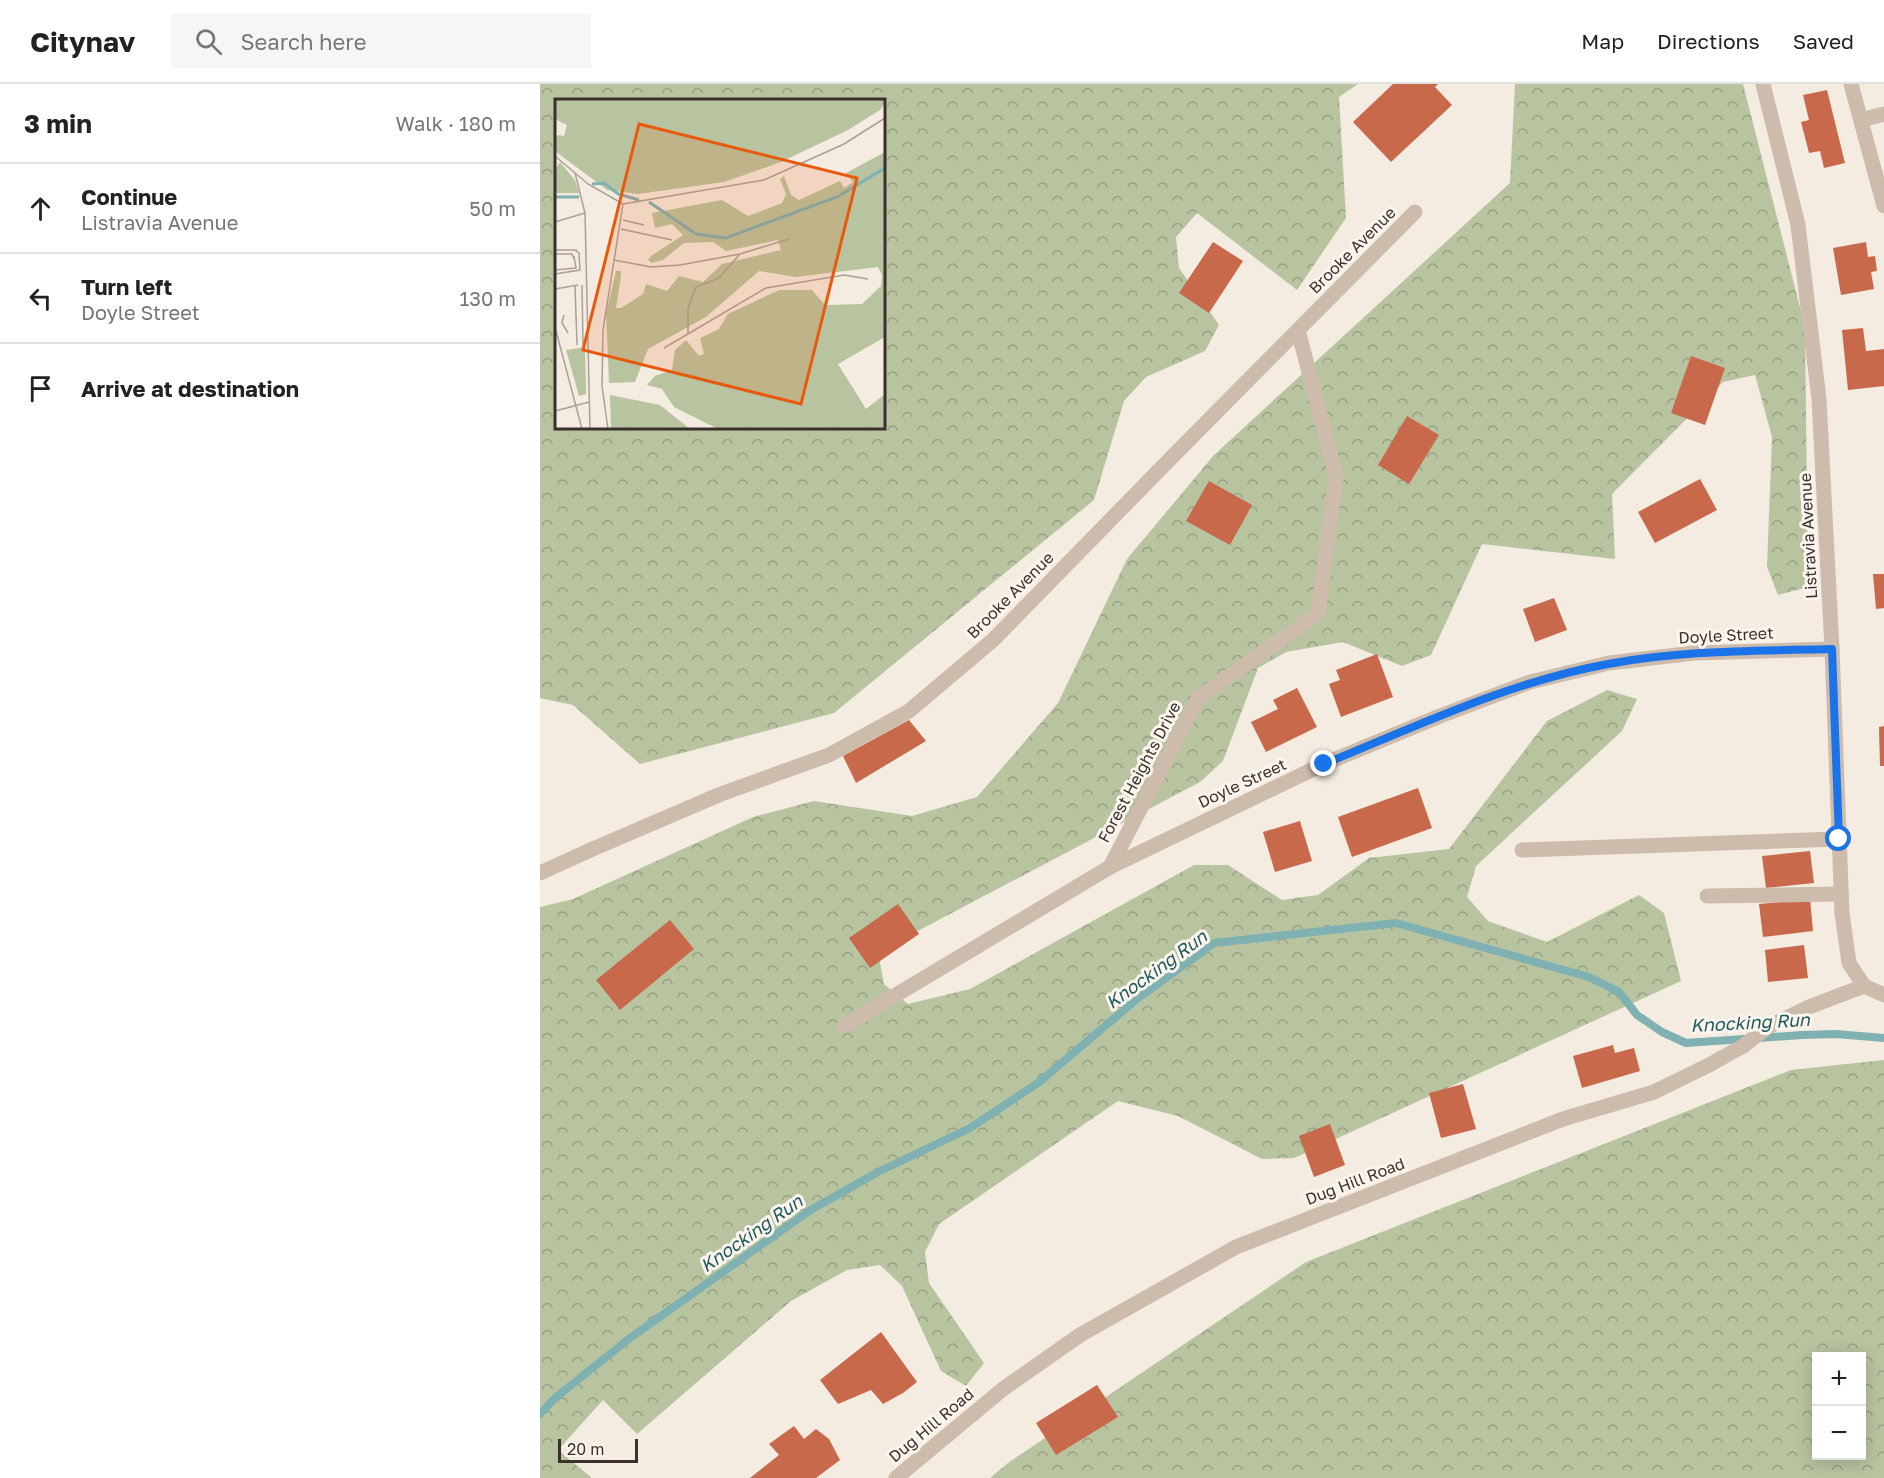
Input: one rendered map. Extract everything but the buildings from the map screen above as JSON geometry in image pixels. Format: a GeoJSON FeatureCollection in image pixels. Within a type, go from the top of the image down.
{"type":"FeatureCollection","features":[{"type":"Feature","properties":{"kind":"street","name":"Listravia Avenue"},"geometry":{"type":"LineString","coordinates":[[1763,84],[1798,225],[1819,399],[1832,649],[1841,894],[1849,963],[1864,986]]}},
{"type":"Feature","properties":{"kind":"street"},"geometry":{"type":"LineString","coordinates":[[1851,84],[1884,206]]}},
{"type":"Feature","properties":{"kind":"street"},"geometry":{"type":"LineString","coordinates":[[1861,120],[1884,114]]}},
{"type":"Feature","properties":{"kind":"street","name":"Brooke Avenue"},"geometry":{"type":"LineString","coordinates":[[540,873],[721,794],[829,755],[909,711],[993,640],[1415,212]]}},
{"type":"Feature","properties":{"kind":"street","name":"Forest Heights Drive"},"geometry":{"type":"LineString","coordinates":[[1110,867],[1198,698],[1318,614],[1336,476],[1298,330]]}},
{"type":"Feature","properties":{"kind":"street","name":"Doyle Street"},"geometry":{"type":"LineString","coordinates":[[844,1026],[1110,867],[1324,764],[1440,716],[1530,682],[1609,663],[1694,653],[1832,649]]}},
{"type":"Feature","properties":{"kind":"street"},"geometry":{"type":"LineString","coordinates":[[1522,850],[1839,839]]}},
{"type":"Feature","properties":{"kind":"street"},"geometry":{"type":"LineString","coordinates":[[1707,896],[1841,894]]}},
{"type":"Feature","properties":{"kind":"street"},"geometry":{"type":"LineString","coordinates":[[1864,986],[1884,995]]}},
{"type":"Feature","properties":{"kind":"street","name":"Dug Hill Road"},"geometry":{"type":"LineString","coordinates":[[896,1478],[1002,1389],[1080,1335],[1236,1247],[1563,1119],[1654,1092],[1743,1046],[1768,1027],[1809,1007],[1864,986]]}},
{"type":"Feature","properties":{"kind":"green space"},"geometry":{"type":"Polygon","coordinates":[[[540,84],[1358,84],[1339,97],[1346,218],[1297,290],[1197,213],[1176,237],[1179,268],[1219,325],[1205,351],[1146,377],[1124,401],[1094,500],[834,713],[640,764],[573,705],[540,698],[540,84]]]}},
{"type":"Feature","properties":{"kind":"green space"},"geometry":{"type":"Polygon","coordinates":[[[1515,84],[1743,84],[1805,327],[1808,587],[1778,595],[1767,567],[1772,437],[1755,375],[1723,382],[1612,494],[1615,559],[1482,544],[1431,655],[1402,666],[1343,642],[1286,652],[1258,668],[1223,761],[1200,782],[878,952],[884,984],[908,1004],[970,989],[1194,865],[1228,865],[1282,900],[1318,895],[1369,858],[1449,849],[1547,721],[1607,690],[1637,699],[1622,731],[1476,866],[1467,897],[1488,921],[1547,942],[1639,895],[1664,913],[1681,981],[1294,1158],[1262,1159],[1178,1116],[1118,1101],[939,1224],[925,1252],[929,1283],[984,1363],[966,1386],[941,1371],[902,1286],[880,1265],[847,1270],[791,1301],[637,1434],[603,1400],[558,1450],[592,1478],[540,1478],[540,907],[573,899],[753,817],[814,801],[912,816],[977,797],[1058,703],[1127,559],[1214,455],[1510,183],[1515,84]]]}},
{"type":"Feature","properties":{"kind":"green space"},"geometry":{"type":"Polygon","coordinates":[[[1884,1060],[1884,1478],[990,1478],[1008,1463],[1306,1262],[1791,1070],[1884,1060]]]}},
{"type":"Feature","properties":{"kind":"waterway","name":"Knocking Run"},"geometry":{"type":"LineString","coordinates":[[540,1414],[555,1398],[630,1338],[809,1211],[878,1172],[970,1128],[1038,1083],[1137,999],[1214,943],[1396,923],[1589,977],[1619,992],[1637,1015],[1662,1032],[1686,1043],[1836,1034],[1884,1038]]}},
{"type":"Feature","properties":{"kind":"route"},"geometry":{"type":"LineString","coordinates":[[1324,764],[1530,682],[1609,663],[1694,653],[1832,649],[1839,839]]}}]}
